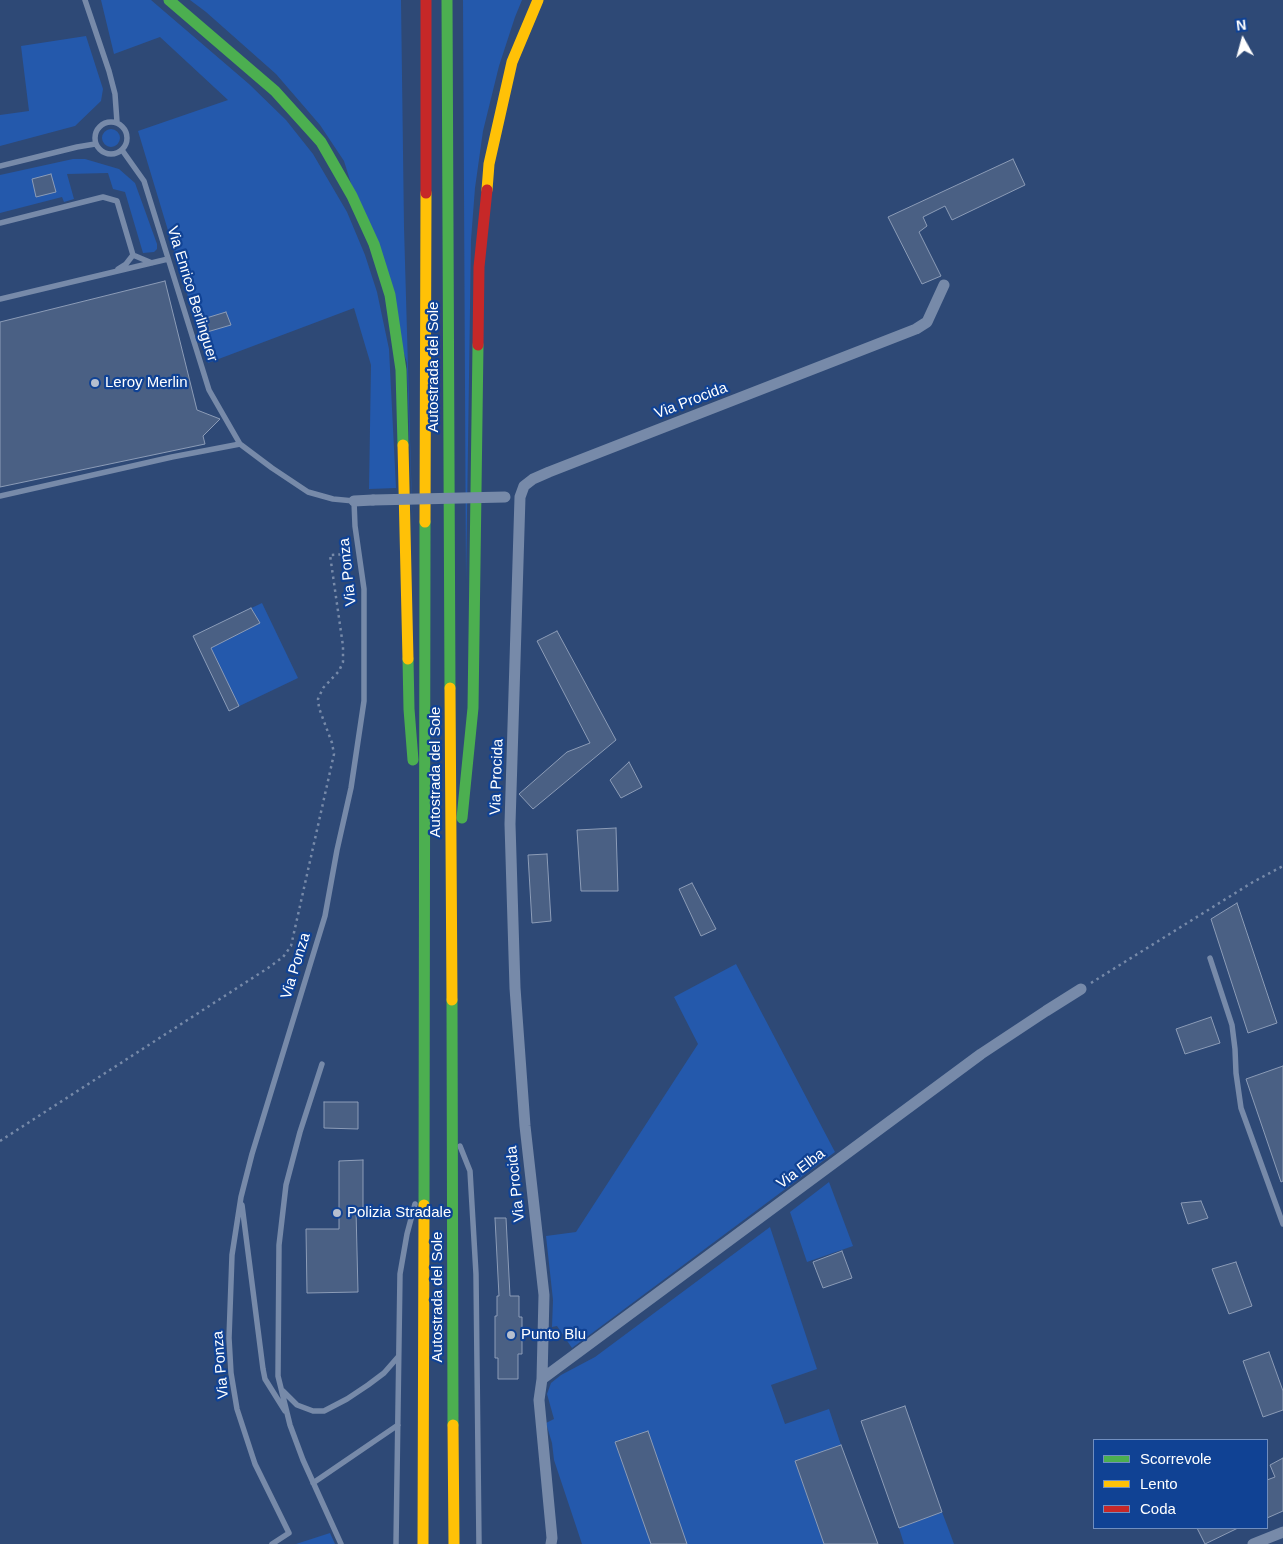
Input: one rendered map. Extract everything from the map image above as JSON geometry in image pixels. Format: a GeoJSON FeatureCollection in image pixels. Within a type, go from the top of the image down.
{"type":"FeatureCollection","features":[{"type":"Feature","properties":{"kind":"highway"},"geometry":{"type":"LineString","coordinates":[[170,0],[269,86],[321,142],[356,204],[374,244],[390,295],[401,370],[409,709],[425,889]]}},
{"type":"Feature","properties":{"kind":"highway","name":"Autostrada del Sole"},"geometry":{"type":"LineString","coordinates":[[423,1544],[426,0]]}},
{"type":"Feature","properties":{"kind":"highway","name":"Autostrada del Sole"},"geometry":{"type":"LineString","coordinates":[[447,0],[454,1544]]}},
{"type":"Feature","properties":{"kind":"highway"},"geometry":{"type":"LineString","coordinates":[[451,887],[465,799],[473,708],[479,267],[489,164],[512,62],[538,0]]}},
{"type":"Feature","properties":{"kind":"street","name":"Via Procida"},"geometry":{"type":"LineString","coordinates":[[551,1544],[539,1400],[542,1379],[544,1294],[525,1126],[516,998],[510,824],[520,497],[524,486],[533,479],[549,472],[916,329],[927,322],[944,285]]}},
{"type":"Feature","properties":{"kind":"street"},"geometry":{"type":"LineString","coordinates":[[354,501],[520,497]]}},
{"type":"Feature","properties":{"kind":"street","name":"Via Elba"},"geometry":{"type":"LineString","coordinates":[[542,1379],[982,1054],[1046,1010],[1081,990]]}},
{"type":"Feature","properties":{"kind":"street"},"geometry":{"type":"LineString","coordinates":[[1253,1544],[1283,1532]]}},
{"type":"Feature","properties":{"kind":"lane"},"geometry":{"type":"LineString","coordinates":[[85,0],[111,78],[115,94],[117,122]]}},
{"type":"Feature","properties":{"kind":"lane"},"geometry":{"type":"LineString","coordinates":[[111,121],[117,122],[126,129],[128,134],[126,145],[118,153],[107,154],[102,152],[95,144],[95,133],[101,124],[111,121]]}},
{"type":"Feature","properties":{"kind":"lane"},"geometry":{"type":"LineString","coordinates":[[0,166],[95,144]]}},
{"type":"Feature","properties":{"kind":"lane","name":"Via Enrico Berlinguer"},"geometry":{"type":"LineString","coordinates":[[122,150],[144,181],[209,390],[240,444]]}},
{"type":"Feature","properties":{"kind":"lane"},"geometry":{"type":"LineString","coordinates":[[0,223],[103,197],[117,201],[133,255]]}},
{"type":"Feature","properties":{"kind":"lane"},"geometry":{"type":"LineString","coordinates":[[133,255],[152,263]]}},
{"type":"Feature","properties":{"kind":"lane"},"geometry":{"type":"LineString","coordinates":[[114,272],[126,264],[133,255]]}},
{"type":"Feature","properties":{"kind":"lane"},"geometry":{"type":"LineString","coordinates":[[0,299],[168,259]]}},
{"type":"Feature","properties":{"kind":"lane"},"geometry":{"type":"LineString","coordinates":[[0,496],[172,457],[240,444],[308,492],[334,499],[354,501]]}},
{"type":"Feature","properties":{"kind":"lane","name":"Via Ponza"},"geometry":{"type":"LineString","coordinates":[[272,1544],[288,1533],[255,1464],[237,1409],[231,1373],[229,1338],[232,1255],[242,1197],[269,1094],[325,916],[351,788],[364,701],[364,597],[355,526],[354,501]]}},
{"type":"Feature","properties":{"kind":"lane"},"geometry":{"type":"LineString","coordinates":[[1210,958],[1232,1025],[1241,1108],[1283,1224]]}},
{"type":"Feature","properties":{"kind":"lane"},"geometry":{"type":"LineString","coordinates":[[286,1413],[283,1391],[278,1376],[279,1245],[286,1185],[300,1132],[322,1064]]}},
{"type":"Feature","properties":{"kind":"lane"},"geometry":{"type":"LineString","coordinates":[[452,1124],[470,1171],[476,1274],[480,1544]]}},
{"type":"Feature","properties":{"kind":"lane"},"geometry":{"type":"LineString","coordinates":[[396,1544],[400,1274],[407,1234],[424,1178]]}},
{"type":"Feature","properties":{"kind":"lane"},"geometry":{"type":"LineString","coordinates":[[242,1197],[262,1369],[265,1379],[286,1413],[303,1460],[341,1544]]}},
{"type":"Feature","properties":{"kind":"lane"},"geometry":{"type":"LineString","coordinates":[[283,1391],[297,1405],[314,1412],[324,1411],[368,1385],[384,1373],[398,1357]]}},
{"type":"Feature","properties":{"kind":"lane"},"geometry":{"type":"LineString","coordinates":[[313,1483],[398,1425]]}},
{"type":"Feature","properties":{"kind":"path"},"geometry":{"type":"LineString","coordinates":[[0,1140],[268,968],[283,957],[291,946],[334,754],[332,743],[319,708],[318,699],[323,688],[340,671],[343,662],[343,646],[330,555],[360,554]]}},
{"type":"Feature","properties":{"kind":"path"},"geometry":{"type":"LineString","coordinates":[[1081,990],[1253,882],[1283,866]]}},
{"type":"Feature","properties":{"kind":"shaded area"},"geometry":{"type":"Polygon","coordinates":[[[101,0],[151,0],[249,84],[286,120],[313,154],[347,212],[365,255],[377,292],[389,349],[396,488],[369,489],[371,365],[354,308],[208,363],[138,131],[228,100],[160,37],[114,54],[101,0]]]}},
{"type":"Feature","properties":{"kind":"shaded area"},"geometry":{"type":"Polygon","coordinates":[[[190,0],[401,0],[404,227],[413,543],[407,363],[344,161],[320,125],[276,74],[190,0]]]}},
{"type":"Feature","properties":{"kind":"shaded area"},"geometry":{"type":"Polygon","coordinates":[[[463,0],[522,0],[499,66],[483,131],[475,188],[471,240],[466,583],[463,0]]]}},
{"type":"Feature","properties":{"kind":"shaded area"},"geometry":{"type":"Polygon","coordinates":[[[86,36],[103,89],[101,101],[75,126],[0,146],[0,115],[29,111],[21,46],[86,36]]]}},
{"type":"Feature","properties":{"kind":"shaded area"},"geometry":{"type":"Polygon","coordinates":[[[107,129],[115,129],[120,134],[118,145],[107,147],[102,142],[102,134],[107,129]]]}},
{"type":"Feature","properties":{"kind":"shaded area"},"geometry":{"type":"Polygon","coordinates":[[[73,159],[85,159],[119,169],[135,183],[157,244],[157,249],[154,252],[143,253],[125,192],[113,189],[108,173],[67,174],[74,199],[64,202],[62,197],[0,213],[0,175],[73,159]]]}},
{"type":"Feature","properties":{"kind":"shaded area"},"geometry":{"type":"Polygon","coordinates":[[[262,603],[298,678],[229,711],[193,636],[262,603]]]}},
{"type":"Feature","properties":{"kind":"shaded area"},"geometry":{"type":"Polygon","coordinates":[[[736,964],[835,1152],[572,1348],[557,1326],[552,1327],[553,1300],[546,1236],[576,1232],[698,1044],[674,997],[736,964]]]}},
{"type":"Feature","properties":{"kind":"shaded area"},"geometry":{"type":"Polygon","coordinates":[[[829,1182],[853,1246],[807,1262],[790,1212],[829,1182]]]}},
{"type":"Feature","properties":{"kind":"shaded area"},"geometry":{"type":"Polygon","coordinates":[[[770,1227],[817,1369],[771,1385],[785,1424],[829,1409],[841,1445],[795,1461],[824,1544],[582,1544],[554,1460],[552,1443],[546,1423],[554,1419],[547,1394],[551,1383],[561,1375],[595,1357],[770,1227]]]}},
{"type":"Feature","properties":{"kind":"shaded area"},"geometry":{"type":"Polygon","coordinates":[[[942,1512],[954,1544],[904,1544],[899,1528],[942,1512]]]}},
{"type":"Feature","properties":{"kind":"shaded area"},"geometry":{"type":"Polygon","coordinates":[[[330,1533],[335,1544],[296,1544],[330,1533]]]}},
{"type":"Feature","properties":{"kind":"building"},"geometry":{"type":"Polygon","coordinates":[[[1013,159],[1025,185],[952,220],[945,206],[923,217],[927,226],[919,232],[941,276],[922,284],[888,217],[1013,159]]]}},
{"type":"Feature","properties":{"kind":"building"},"geometry":{"type":"Polygon","coordinates":[[[51,174],[56,192],[36,197],[32,179],[51,174]]]}},
{"type":"Feature","properties":{"kind":"building","name":"Leroy Merlin"},"geometry":{"type":"Polygon","coordinates":[[[165,281],[197,410],[220,419],[203,436],[205,444],[0,487],[0,322],[165,281]]]}},
{"type":"Feature","properties":{"kind":"building"},"geometry":{"type":"Polygon","coordinates":[[[226,312],[231,325],[207,332],[203,319],[226,312]]]}},
{"type":"Feature","properties":{"kind":"building"},"geometry":{"type":"Polygon","coordinates":[[[251,608],[260,623],[211,648],[239,706],[229,711],[193,636],[251,608]]]}},
{"type":"Feature","properties":{"kind":"building"},"geometry":{"type":"Polygon","coordinates":[[[557,631],[616,740],[533,809],[519,794],[567,752],[590,743],[537,641],[557,631]]]}},
{"type":"Feature","properties":{"kind":"building"},"geometry":{"type":"Polygon","coordinates":[[[629,762],[642,787],[621,798],[610,780],[629,762]]]}},
{"type":"Feature","properties":{"kind":"building"},"geometry":{"type":"Polygon","coordinates":[[[616,828],[618,891],[581,891],[577,830],[616,828]]]}},
{"type":"Feature","properties":{"kind":"building"},"geometry":{"type":"Polygon","coordinates":[[[547,854],[551,921],[532,923],[528,855],[547,854]]]}},
{"type":"Feature","properties":{"kind":"building"},"geometry":{"type":"Polygon","coordinates":[[[692,883],[716,929],[701,936],[679,889],[692,883]]]}},
{"type":"Feature","properties":{"kind":"building"},"geometry":{"type":"Polygon","coordinates":[[[1237,903],[1277,1023],[1248,1033],[1211,919],[1237,903]]]}},
{"type":"Feature","properties":{"kind":"building"},"geometry":{"type":"Polygon","coordinates":[[[1211,1017],[1220,1043],[1185,1054],[1176,1029],[1211,1017]]]}},
{"type":"Feature","properties":{"kind":"building"},"geometry":{"type":"Polygon","coordinates":[[[1283,1066],[1283,1181],[1281,1182],[1246,1079],[1283,1066]]]}},
{"type":"Feature","properties":{"kind":"building"},"geometry":{"type":"Polygon","coordinates":[[[324,1102],[358,1102],[358,1129],[324,1128],[324,1102]]]}},
{"type":"Feature","properties":{"kind":"building"},"geometry":{"type":"Polygon","coordinates":[[[363,1160],[363,1211],[356,1210],[358,1292],[307,1293],[306,1229],[339,1229],[339,1161],[363,1160]]]}},
{"type":"Feature","properties":{"kind":"building"},"geometry":{"type":"Polygon","coordinates":[[[1201,1201],[1208,1218],[1188,1224],[1181,1203],[1201,1201]]]}},
{"type":"Feature","properties":{"kind":"building","name":"Punto Blu"},"geometry":{"type":"Polygon","coordinates":[[[495,1218],[506,1218],[510,1296],[519,1296],[519,1317],[522,1317],[522,1354],[518,1354],[518,1379],[498,1379],[498,1358],[495,1358],[495,1316],[497,1316],[497,1296],[499,1296],[495,1218]]]}},
{"type":"Feature","properties":{"kind":"building"},"geometry":{"type":"Polygon","coordinates":[[[842,1251],[852,1278],[823,1288],[813,1262],[842,1251]]]}},
{"type":"Feature","properties":{"kind":"building"},"geometry":{"type":"Polygon","coordinates":[[[1236,1262],[1252,1306],[1229,1314],[1212,1269],[1236,1262]]]}},
{"type":"Feature","properties":{"kind":"building"},"geometry":{"type":"Polygon","coordinates":[[[1269,1352],[1283,1391],[1283,1410],[1263,1417],[1243,1361],[1269,1352]]]}},
{"type":"Feature","properties":{"kind":"building"},"geometry":{"type":"Polygon","coordinates":[[[905,1406],[942,1512],[899,1528],[861,1421],[905,1406]]]}},
{"type":"Feature","properties":{"kind":"building"},"geometry":{"type":"Polygon","coordinates":[[[648,1431],[687,1544],[651,1544],[615,1442],[648,1431]]]}},
{"type":"Feature","properties":{"kind":"building"},"geometry":{"type":"Polygon","coordinates":[[[841,1445],[878,1544],[824,1544],[795,1461],[841,1445]]]}},
{"type":"Feature","properties":{"kind":"building"},"geometry":{"type":"Polygon","coordinates":[[[1283,1458],[1283,1511],[1268,1518],[1268,1480],[1275,1477],[1270,1465],[1283,1458]]]}},
{"type":"Feature","properties":{"kind":"building"},"geometry":{"type":"Polygon","coordinates":[[[1198,1529],[1236,1529],[1205,1544],[1198,1529]]]}},
{"type":"Feature","properties":{"kind":"traffic: fast"},"geometry":{"type":"LineString","coordinates":[[169,0],[275,91],[321,142],[352,196],[374,244],[390,295],[401,370],[403,445]]}},
{"type":"Feature","properties":{"kind":"traffic: fast"},"geometry":{"type":"LineString","coordinates":[[447,0],[450,688]]}},
{"type":"Feature","properties":{"kind":"traffic: fast"},"geometry":{"type":"LineString","coordinates":[[462,818],[473,708],[478,345]]}},
{"type":"Feature","properties":{"kind":"traffic: fast"},"geometry":{"type":"LineString","coordinates":[[424,1205],[425,522]]}},
{"type":"Feature","properties":{"kind":"traffic: fast"},"geometry":{"type":"LineString","coordinates":[[408,659],[413,760]]}},
{"type":"Feature","properties":{"kind":"traffic: fast"},"geometry":{"type":"LineString","coordinates":[[452,1000],[453,1425]]}},
{"type":"Feature","properties":{"kind":"traffic: slow"},"geometry":{"type":"LineString","coordinates":[[487,190],[489,164],[512,62],[538,0]]}},
{"type":"Feature","properties":{"kind":"traffic: slow"},"geometry":{"type":"LineString","coordinates":[[425,522],[426,193]]}},
{"type":"Feature","properties":{"kind":"traffic: slow"},"geometry":{"type":"LineString","coordinates":[[403,445],[408,659]]}},
{"type":"Feature","properties":{"kind":"traffic: slow"},"geometry":{"type":"LineString","coordinates":[[450,688],[452,1000]]}},
{"type":"Feature","properties":{"kind":"traffic: slow"},"geometry":{"type":"LineString","coordinates":[[423,1544],[424,1205]]}},
{"type":"Feature","properties":{"kind":"traffic: slow"},"geometry":{"type":"LineString","coordinates":[[453,1425],[454,1544]]}},
{"type":"Feature","properties":{"kind":"traffic: jam"},"geometry":{"type":"LineString","coordinates":[[426,0],[426,193]]}},
{"type":"Feature","properties":{"kind":"traffic: jam"},"geometry":{"type":"LineString","coordinates":[[478,345],[479,267],[487,190]]}},
{"type":"Feature","properties":{"kind":"place","name":"Leroy Merlin"},"geometry":{"type":"Point","coordinates":[95,383]}},
{"type":"Feature","properties":{"kind":"place","name":"Polizia Stradale"},"geometry":{"type":"Point","coordinates":[337,1213]}},
{"type":"Feature","properties":{"kind":"place","name":"Punto Blu"},"geometry":{"type":"Point","coordinates":[511,1335]}}]}
